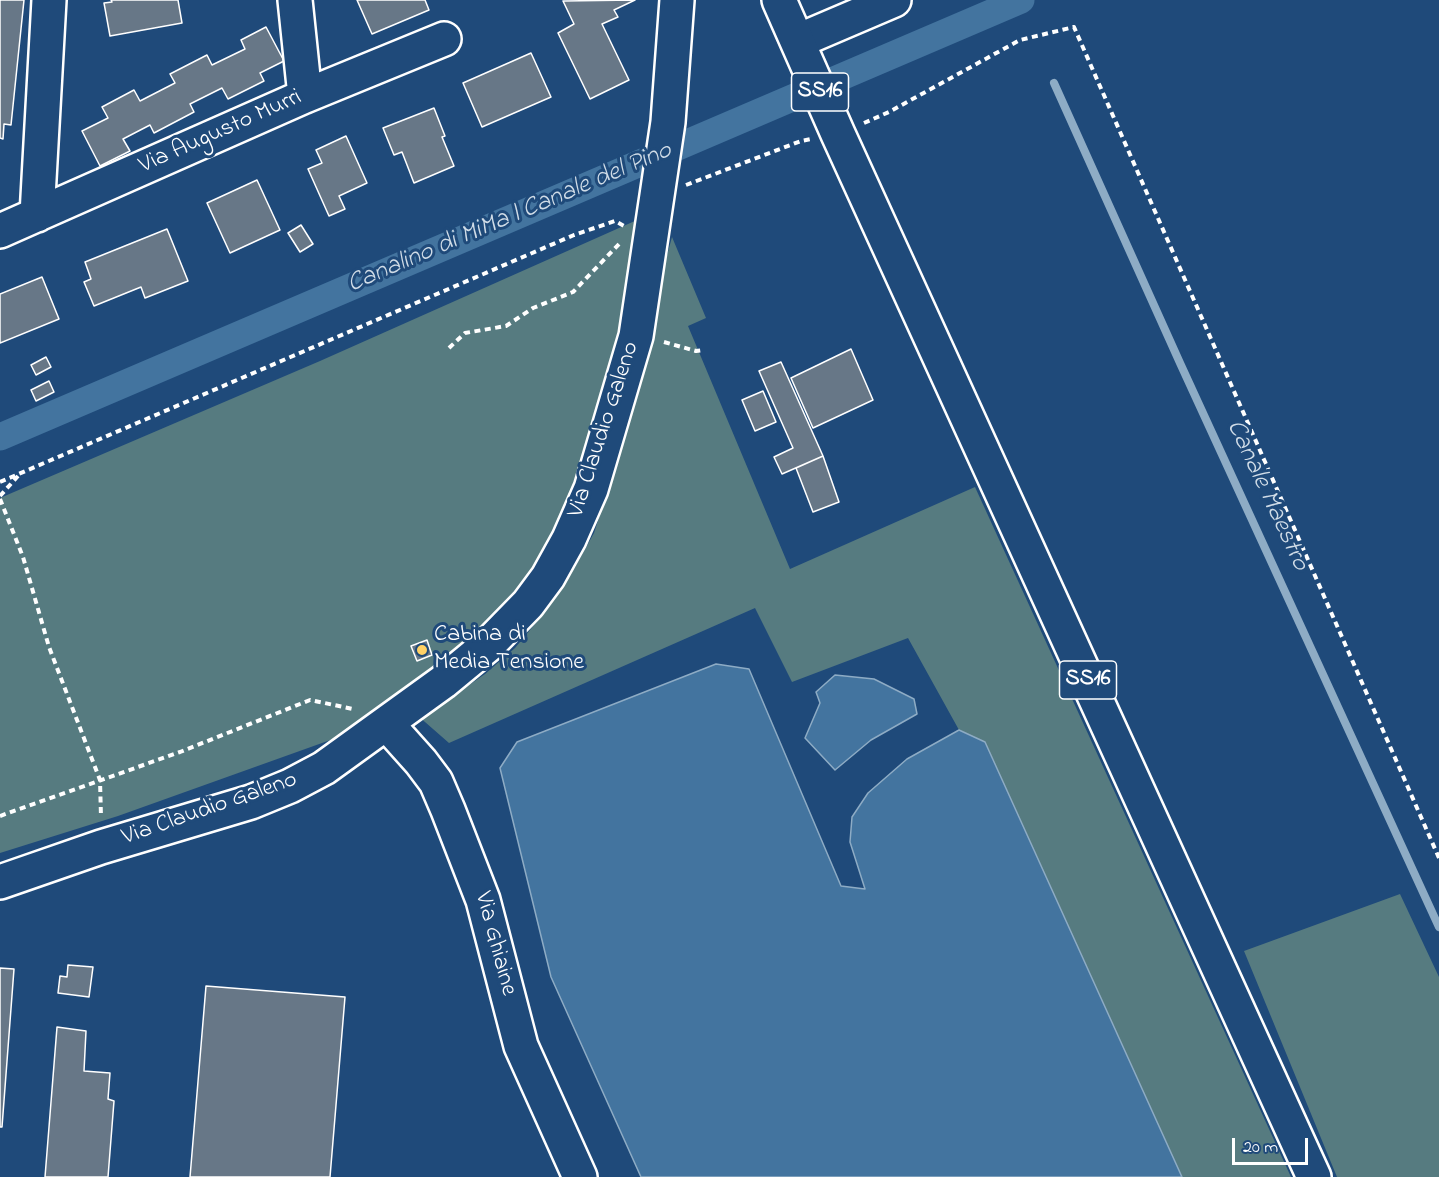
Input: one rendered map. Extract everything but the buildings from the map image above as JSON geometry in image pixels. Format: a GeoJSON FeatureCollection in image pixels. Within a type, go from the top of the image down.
{"type":"FeatureCollection","features":[{"type":"Feature","properties":{"kind":"street"},"geometry":{"type":"LineString","coordinates":[[37,215],[49,0]]}},
{"type":"Feature","properties":{"kind":"street"},"geometry":{"type":"LineString","coordinates":[[295,0],[305,96]]}},
{"type":"Feature","properties":{"kind":"street","name":"Via Claudio Galeno"},"geometry":{"type":"LineString","coordinates":[[0,882],[100,847],[251,802],[290,786],[324,768],[443,682],[489,644],[528,604],[548,577],[569,539],[591,489],[636,336],[642,234],[659,192],[668,122],[677,0]]}},
{"type":"Feature","properties":{"kind":"street","name":"SS16"},"geometry":{"type":"LineString","coordinates":[[779,0],[1314,1177]]}},
{"type":"Feature","properties":{"kind":"street"},"geometry":{"type":"LineString","coordinates":[[800,46],[894,0]]}},
{"type":"Feature","properties":{"kind":"street","name":"Via Augusto Murri"},"geometry":{"type":"LineString","coordinates":[[0,231],[305,96],[444,39]]}},
{"type":"Feature","properties":{"kind":"street","name":"Via Ghiaine"},"geometry":{"type":"LineString","coordinates":[[377,730],[431,776],[448,810],[483,900],[521,1046],[580,1177]]}},
{"type":"Feature","properties":{"kind":"path"},"geometry":{"type":"LineString","coordinates":[[659,192],[709,177],[801,141],[838,134],[889,112],[1020,40],[1074,27],[1439,858]]}},
{"type":"Feature","properties":{"kind":"path"},"geometry":{"type":"LineString","coordinates":[[0,482],[574,235],[615,221],[642,234],[573,292],[533,308],[506,326],[465,333],[449,348]]}},
{"type":"Feature","properties":{"kind":"path"},"geometry":{"type":"LineString","coordinates":[[680,347],[696,351],[704,350]]}},
{"type":"Feature","properties":{"kind":"path"},"geometry":{"type":"LineString","coordinates":[[20,473],[0,498],[23,557],[49,647],[100,780],[100,847]]}},
{"type":"Feature","properties":{"kind":"path"},"geometry":{"type":"LineString","coordinates":[[0,816],[180,752],[310,700],[353,709],[377,730]]}},
{"type":"Feature","properties":{"kind":"green space"},"geometry":{"type":"Polygon","coordinates":[[[637,220],[626,346],[595,439],[548,550],[484,630],[336,738],[118,816],[0,853],[0,498],[320,361],[637,220]]]}},
{"type":"Feature","properties":{"kind":"green space"},"geometry":{"type":"Polygon","coordinates":[[[672,237],[706,318],[688,326],[790,569],[975,487],[1291,1177],[1182,1177],[985,742],[959,730],[908,638],[792,682],[755,608],[449,743],[417,715],[456,694],[485,674],[515,648],[544,613],[575,567],[594,533],[637,398],[648,325],[672,237]]]}},
{"type":"Feature","properties":{"kind":"green space"},"geometry":{"type":"Polygon","coordinates":[[[1400,894],[1439,977],[1439,1177],[1337,1177],[1244,951],[1400,894]]]}},
{"type":"Feature","properties":{"kind":"water"},"geometry":{"type":"Polygon","coordinates":[[[716,664],[749,669],[841,886],[865,889],[850,842],[852,817],[868,793],[907,759],[959,730],[985,742],[1182,1177],[641,1177],[551,977],[500,768],[517,742],[716,664]]]}},
{"type":"Feature","properties":{"kind":"water"},"geometry":{"type":"Polygon","coordinates":[[[835,675],[874,679],[914,699],[917,714],[871,740],[835,770],[805,738],[820,703],[816,692],[835,675]]]}},
{"type":"Feature","properties":{"kind":"waterway","name":"Canalino di MiMa | Canale del Pino"},"geometry":{"type":"LineString","coordinates":[[0,437],[1021,0]]}},
{"type":"Feature","properties":{"kind":"waterway","name":"Canale Maestro"},"geometry":{"type":"LineString","coordinates":[[1054,83],[1439,927]]}},
{"type":"Feature","properties":{"kind":"place","name":"Cabina di Media Tensione"},"geometry":{"type":"Point","coordinates":[422,650]}}]}
